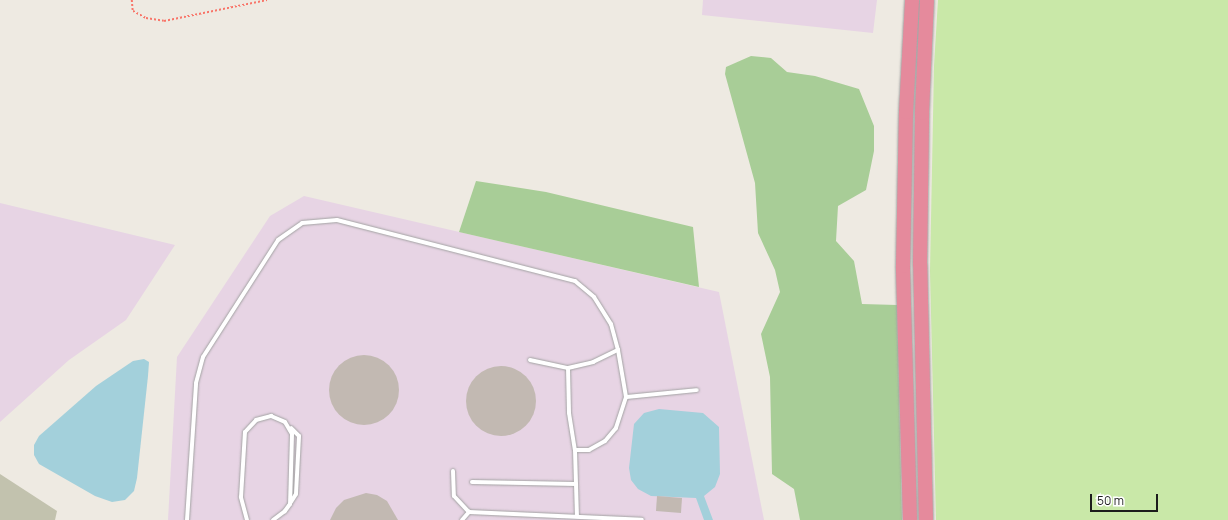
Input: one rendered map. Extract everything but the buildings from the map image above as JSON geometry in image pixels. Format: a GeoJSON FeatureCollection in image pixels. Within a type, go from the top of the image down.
{"type":"FeatureCollection","features":[{"type":"Feature","properties":{"kind":"highway"},"geometry":{"type":"LineString","coordinates":[[910,520],[903,266],[906,112],[912,0]]}},
{"type":"Feature","properties":{"kind":"highway"},"geometry":{"type":"LineString","coordinates":[[926,520],[920,256],[922,113],[927,0]]}},
{"type":"Feature","properties":{"kind":"lane"},"geometry":{"type":"LineString","coordinates":[[187,520],[196,383],[203,357],[278,240],[302,223],[337,220],[575,281],[594,297],[611,324],[618,350],[626,396],[616,428],[605,441],[589,450],[575,450]]}},
{"type":"Feature","properties":{"kind":"lane"},"geometry":{"type":"LineString","coordinates":[[530,360],[568,368],[593,362],[618,350]]}},
{"type":"Feature","properties":{"kind":"lane"},"geometry":{"type":"LineString","coordinates":[[568,368],[569,413],[575,450],[576,516]]}},
{"type":"Feature","properties":{"kind":"lane"},"geometry":{"type":"LineString","coordinates":[[626,396],[697,390]]}},
{"type":"Feature","properties":{"kind":"lane"},"geometry":{"type":"LineString","coordinates":[[247,520],[241,497],[245,432],[251,423],[260,417],[276,417],[288,425],[292,434],[290,504],[285,512],[273,520]]}},
{"type":"Feature","properties":{"kind":"lane"},"geometry":{"type":"LineString","coordinates":[[453,471],[454,496],[468,512],[642,520]]}},
{"type":"Feature","properties":{"kind":"lane"},"geometry":{"type":"LineString","coordinates":[[472,482],[576,484]]}},
{"type":"Feature","properties":{"kind":"lane"},"geometry":{"type":"LineString","coordinates":[[462,520],[468,512]]}},
{"type":"Feature","properties":{"kind":"path"},"geometry":{"type":"LineString","coordinates":[[132,0],[133,11],[146,18],[164,21],[267,0]]}},
{"type":"Feature","properties":{"kind":"shaded area"},"geometry":{"type":"Polygon","coordinates":[[[703,0],[877,0],[873,33],[702,15],[703,0]]]}},
{"type":"Feature","properties":{"kind":"shaded area"},"geometry":{"type":"Polygon","coordinates":[[[304,196],[719,292],[764,520],[168,520],[177,357],[270,216],[304,196]]]}},
{"type":"Feature","properties":{"kind":"shaded area"},"geometry":{"type":"Polygon","coordinates":[[[0,203],[175,245],[126,320],[69,360],[0,422],[0,203]]]}},
{"type":"Feature","properties":{"kind":"shaded area"},"geometry":{"type":"Polygon","coordinates":[[[0,474],[57,511],[55,520],[0,520],[0,474]]]}},
{"type":"Feature","properties":{"kind":"green space"},"geometry":{"type":"Polygon","coordinates":[[[938,0],[1228,0],[1228,520],[936,520],[930,271],[934,66],[938,0]]]}},
{"type":"Feature","properties":{"kind":"green space"},"geometry":{"type":"Polygon","coordinates":[[[751,56],[771,58],[787,72],[815,76],[859,89],[874,126],[874,151],[866,190],[838,206],[836,241],[854,261],[862,304],[897,305],[902,520],[800,520],[794,489],[772,474],[770,377],[761,334],[780,292],[775,270],[758,233],[755,183],[725,74],[726,67],[751,56]]]}},
{"type":"Feature","properties":{"kind":"green space"},"geometry":{"type":"Polygon","coordinates":[[[476,181],[546,192],[693,227],[699,287],[459,232],[476,181]]]}},
{"type":"Feature","properties":{"kind":"water"},"geometry":{"type":"Polygon","coordinates":[[[144,359],[149,362],[137,478],[134,491],[125,500],[112,502],[95,496],[39,464],[34,455],[34,445],[39,436],[96,386],[133,361],[144,359]]]}},
{"type":"Feature","properties":{"kind":"water"},"geometry":{"type":"Polygon","coordinates":[[[659,409],[703,413],[719,427],[720,474],[715,487],[704,496],[713,520],[704,520],[696,498],[651,496],[638,489],[631,480],[629,468],[634,424],[644,413],[659,409]]]}}]}
